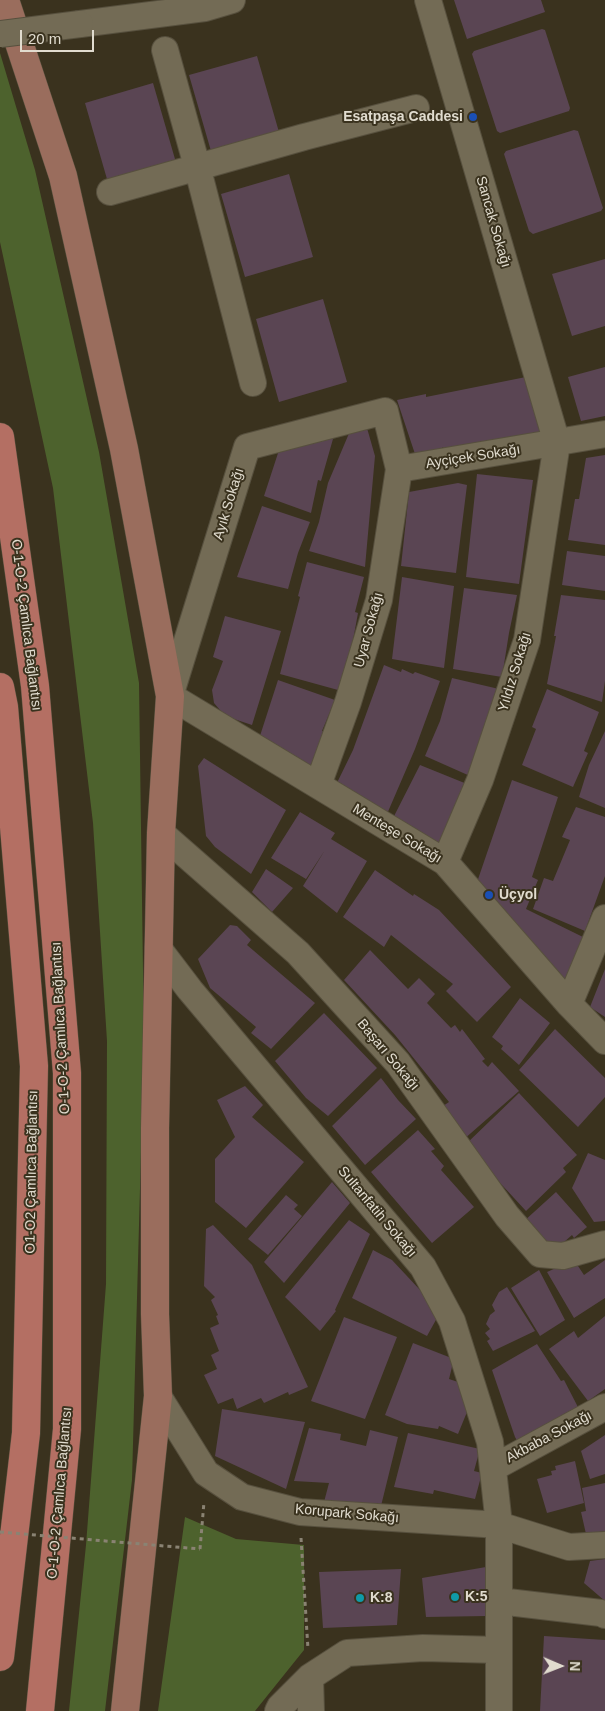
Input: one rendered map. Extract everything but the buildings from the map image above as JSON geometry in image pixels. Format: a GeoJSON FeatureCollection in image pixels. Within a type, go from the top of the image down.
{"type":"FeatureCollection","features":[{"type":"Feature","properties":{"kind":"highway","name":"O-1-O-2 Çamlıca Bağlantısı"},"geometry":{"type":"LineString","coordinates":[[0,437],[35,686],[67,1073],[68,1429],[40,1711]]}},
{"type":"Feature","properties":{"kind":"highway","name":"O1-O2 Çamlıca Bağlantısı"},"geometry":{"type":"LineString","coordinates":[[0,687],[4,707],[34,1066],[26,1433],[0,1656]]}},
{"type":"Feature","properties":{"kind":"main road"},"geometry":{"type":"LineString","coordinates":[[5,0],[64,176],[124,449],[170,696],[161,833],[158,948],[155,1128],[155,1304],[158,1396],[124,1711]]}},
{"type":"Feature","properties":{"kind":"street"},"geometry":{"type":"LineString","coordinates":[[0,34],[206,8],[232,0]]}},
{"type":"Feature","properties":{"kind":"street","name":"Sancak Sokağı"},"geometry":{"type":"LineString","coordinates":[[428,0],[557,443]]}},
{"type":"Feature","properties":{"kind":"street"},"geometry":{"type":"LineString","coordinates":[[165,50],[253,383]]}},
{"type":"Feature","properties":{"kind":"street"},"geometry":{"type":"LineString","coordinates":[[110,192],[197,166],[416,108]]}},
{"type":"Feature","properties":{"kind":"street","name":"Ayık Sokağı"},"geometry":{"type":"LineString","coordinates":[[170,696],[247,447],[385,411],[399,469]]}},
{"type":"Feature","properties":{"kind":"street","name":"Ayçiçek Sokağı"},"geometry":{"type":"LineString","coordinates":[[399,469],[605,434]]}},
{"type":"Feature","properties":{"kind":"street","name":"Yıldız Sokağı"},"geometry":{"type":"LineString","coordinates":[[445,862],[480,780],[527,640],[557,443]]}},
{"type":"Feature","properties":{"kind":"street","name":"Uyar Sokağı"},"geometry":{"type":"LineString","coordinates":[[318,786],[348,702],[379,600],[399,469]]}},
{"type":"Feature","properties":{"kind":"street","name":"Menteşe Sokağı"},"geometry":{"type":"LineString","coordinates":[[170,696],[445,862],[569,1004],[605,1041]]}},
{"type":"Feature","properties":{"kind":"street","name":"Başarı Sokağı"},"geometry":{"type":"LineString","coordinates":[[161,833],[298,953],[385,1048],[398,1063],[507,1216],[540,1254],[562,1256],[605,1244]]}},
{"type":"Feature","properties":{"kind":"street"},"geometry":{"type":"LineString","coordinates":[[569,1004],[605,918]]}},
{"type":"Feature","properties":{"kind":"street","name":"Sultanfatih Sokağı"},"geometry":{"type":"LineString","coordinates":[[158,948],[190,990],[423,1266],[452,1321],[490,1442],[499,1525],[499,1711]]}},
{"type":"Feature","properties":{"kind":"street","name":"Korupark Sokağı"},"geometry":{"type":"LineString","coordinates":[[158,1396],[206,1473],[242,1497],[300,1512],[499,1525],[569,1547],[605,1545]]}},
{"type":"Feature","properties":{"kind":"street","name":"Akbaba Sokağı"},"geometry":{"type":"LineString","coordinates":[[493,1468],[605,1407]]}},
{"type":"Feature","properties":{"kind":"street"},"geometry":{"type":"LineString","coordinates":[[499,1601],[605,1615]]}},
{"type":"Feature","properties":{"kind":"street"},"geometry":{"type":"LineString","coordinates":[[278,1711],[280,1706],[310,1676],[347,1653],[423,1648],[499,1650]]}},
{"type":"Feature","properties":{"kind":"street"},"geometry":{"type":"LineString","coordinates":[[310,1676],[311,1711]]}},
{"type":"Feature","properties":{"kind":"path"},"geometry":{"type":"LineString","coordinates":[[0,1532],[200,1549],[203,1511]]}},
{"type":"Feature","properties":{"kind":"path"},"geometry":{"type":"LineString","coordinates":[[300,1512],[310,1676]]}},
{"type":"Feature","properties":{"kind":"green space"},"geometry":{"type":"Polygon","coordinates":[[[0,53],[35,170],[99,452],[139,683],[144,1043],[132,1480],[105,1711],[69,1711],[86,1545],[106,1284],[107,1041],[93,823],[53,488],[0,242],[0,53]]]}},
{"type":"Feature","properties":{"kind":"green space"},"geometry":{"type":"Polygon","coordinates":[[[185,1517],[236,1539],[304,1545],[304,1650],[255,1711],[158,1711],[185,1517]]]}},
{"type":"Feature","properties":{"kind":"place","name":"Esatpaşa Caddesi"},"geometry":{"type":"Point","coordinates":[473,117]}},
{"type":"Feature","properties":{"kind":"place","name":"Üçyol"},"geometry":{"type":"Point","coordinates":[489,895]}},
{"type":"Feature","properties":{"kind":"place","name":"K:5"},"geometry":{"type":"Point","coordinates":[455,1597]}},
{"type":"Feature","properties":{"kind":"place","name":"K:8"},"geometry":{"type":"Point","coordinates":[360,1598]}}]}
